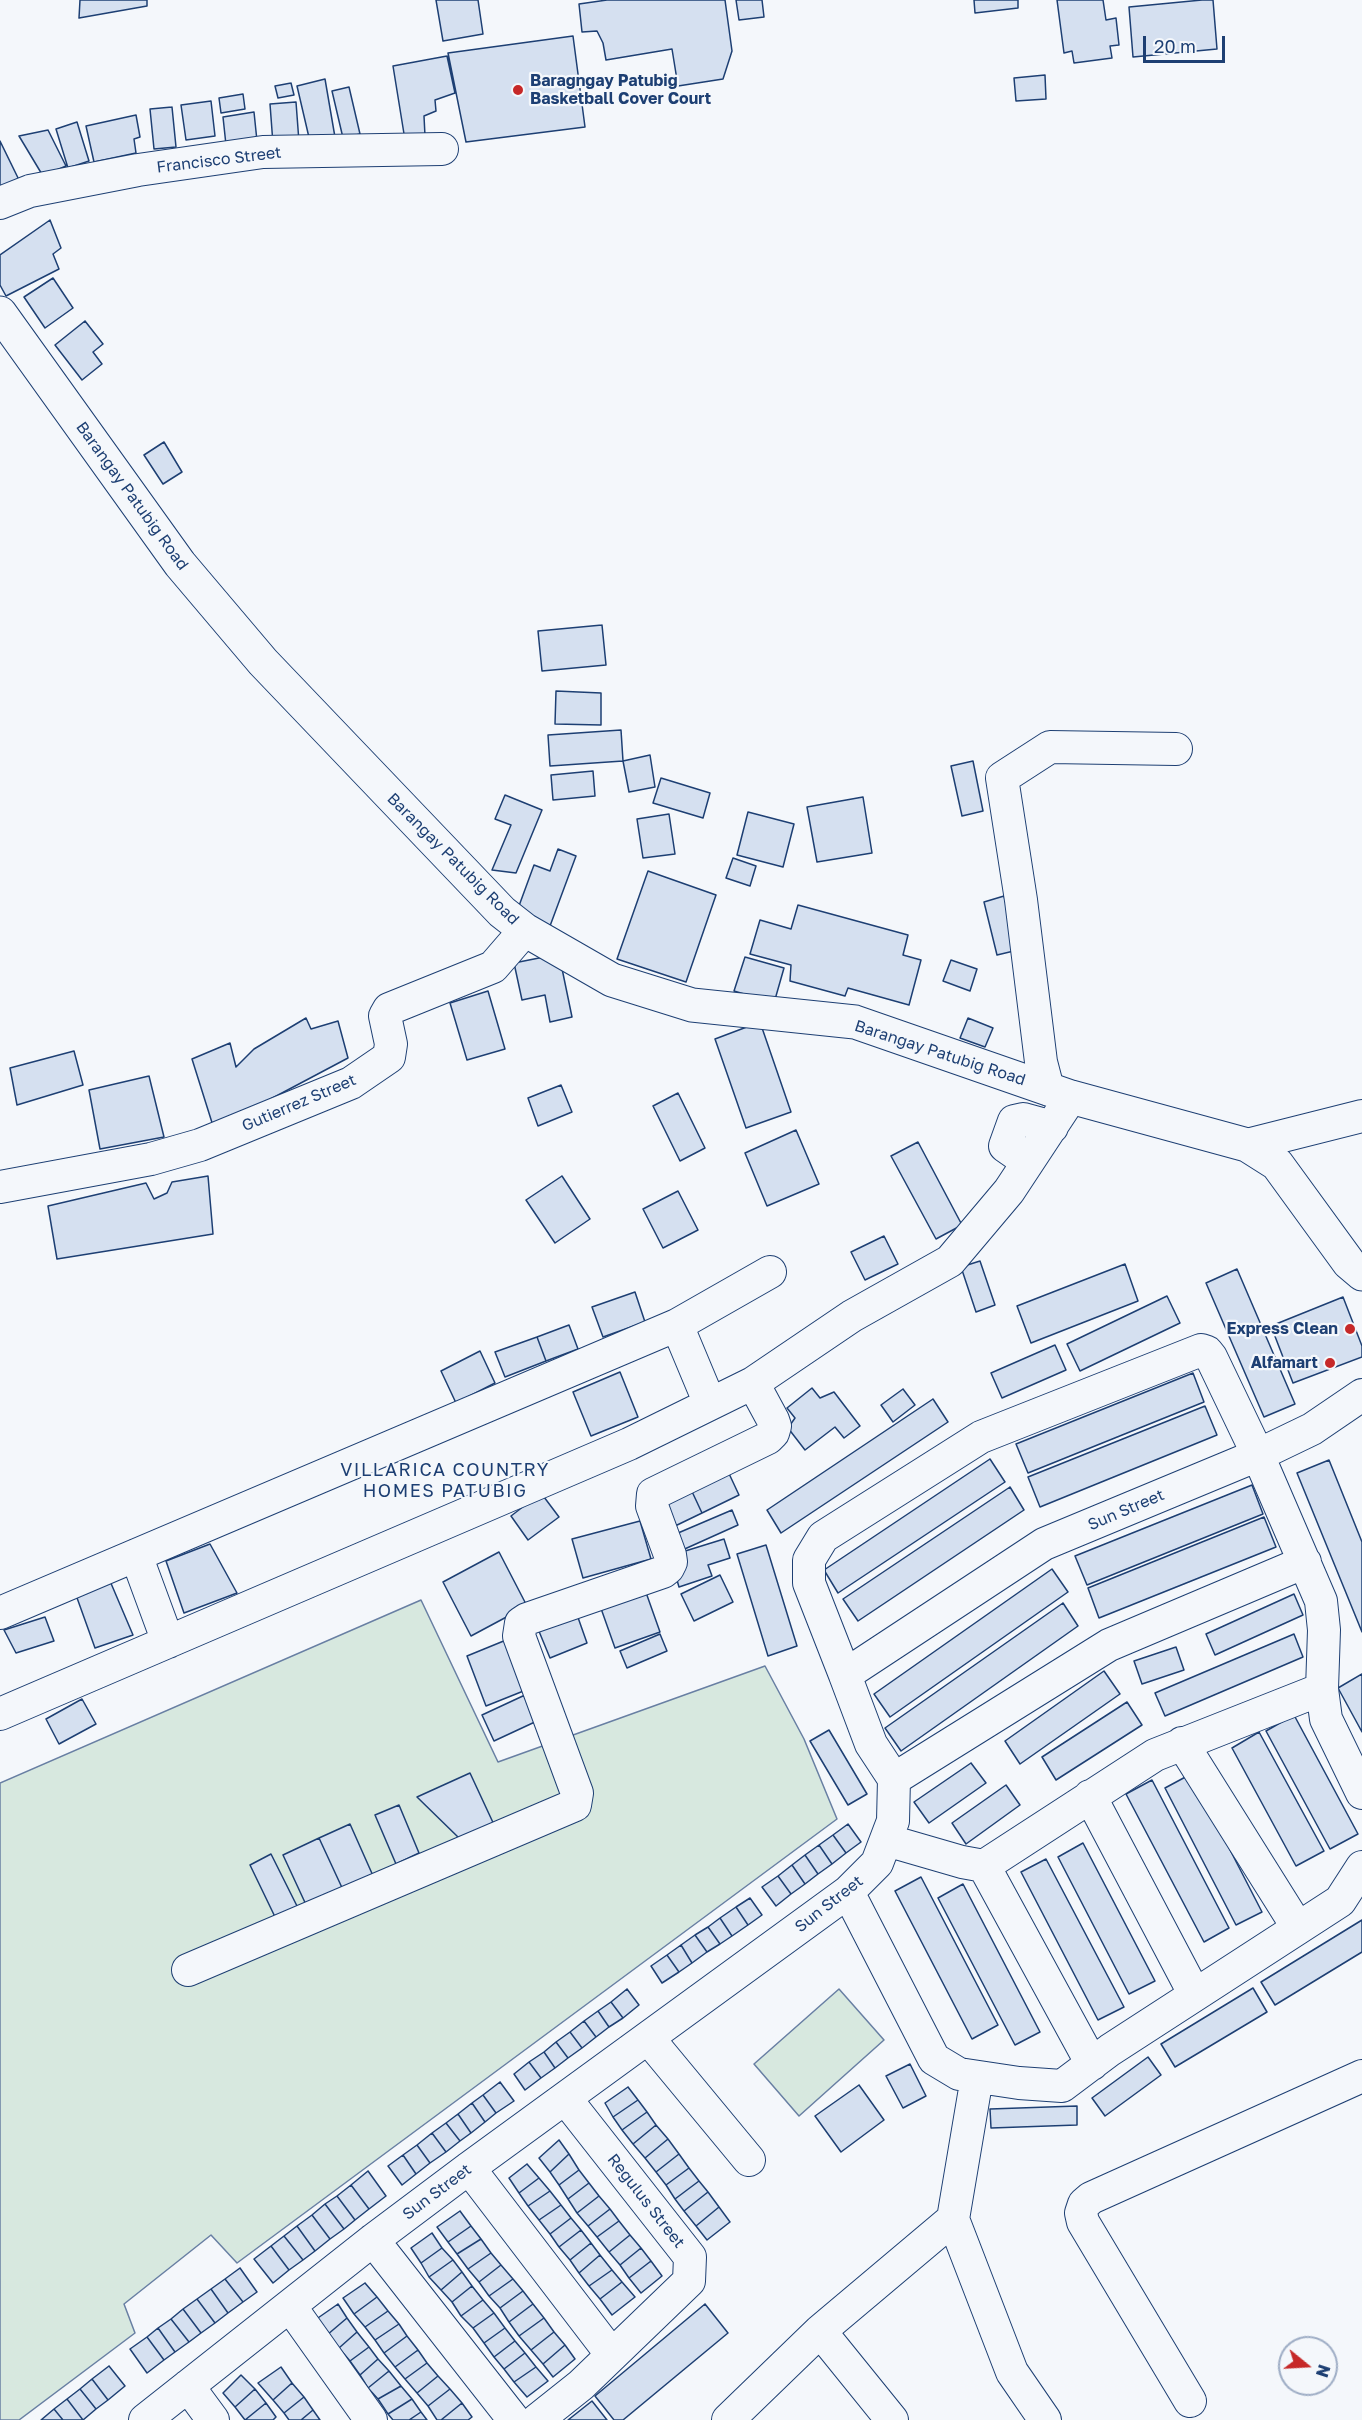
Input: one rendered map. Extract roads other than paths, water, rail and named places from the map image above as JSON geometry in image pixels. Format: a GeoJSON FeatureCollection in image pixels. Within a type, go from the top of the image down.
{"type":"FeatureCollection","features":[{"type":"Feature","properties":{"kind":"main road","name":"Barangay Patubig Road"},"geometry":{"type":"LineString","coordinates":[[5,326],[180,564],[263,663],[502,912],[525,930],[612,980],[692,1005],[855,1022],[1060,1093],[1247,1145],[1277,1164],[1349,1263],[1362,1274]]}},
{"type":"Feature","properties":{"kind":"street","name":"Francisco Street"},"geometry":{"type":"LineString","coordinates":[[0,203],[30,191],[138,170],[263,152],[442,149]]}},
{"type":"Feature","properties":{"kind":"street"},"geometry":{"type":"LineString","coordinates":[[0,1714],[629,1444],[753,1383],[852,1316],[950,1261],[1009,1191],[1052,1127],[1060,1093],[1041,1062],[1021,900],[1002,778],[1050,747],[1176,749]]}},
{"type":"Feature","properties":{"kind":"street","name":"Gutierrez Street"},"geometry":{"type":"LineString","coordinates":[[0,1187],[151,1160],[200,1145],[351,1083],[389,1057],[391,1044],[385,1016],[389,1009],[493,967],[525,930]]}},
{"type":"Feature","properties":{"kind":"street"},"geometry":{"type":"LineString","coordinates":[[1247,1145],[1362,1116]]}},
{"type":"Feature","properties":{"kind":"street"},"geometry":{"type":"LineString","coordinates":[[0,1613],[676,1326],[770,1272]]}},
{"type":"Feature","properties":{"kind":"street"},"geometry":{"type":"LineString","coordinates":[[676,1326],[710,1404]]}},
{"type":"Feature","properties":{"kind":"street"},"geometry":{"type":"LineString","coordinates":[[1305,1563],[1109,1645],[894,1779],[871,1744],[809,1583],[809,1560],[823,1537],[981,1437],[1201,1350],[1207,1352],[1258,1455],[1305,1563],[1321,1601],[1324,1630],[1322,1689],[1326,1719],[1362,1793]]}},
{"type":"Feature","properties":{"kind":"street"},"geometry":{"type":"LineString","coordinates":[[188,1970],[575,1805],[577,1793],[519,1635],[521,1623],[663,1572],[668,1568],[671,1562],[670,1555],[652,1506],[653,1494],[768,1438],[773,1433],[775,1426],[773,1420],[753,1383]]}},
{"type":"Feature","properties":{"kind":"street","name":"Sun Street"},"geometry":{"type":"LineString","coordinates":[[845,1675],[1044,1544],[1258,1455],[1312,1429],[1362,1395]]}},
{"type":"Feature","properties":{"kind":"street"},"geometry":{"type":"LineString","coordinates":[[136,1555],[168,1642]]}},
{"type":"Feature","properties":{"kind":"street"},"geometry":{"type":"LineString","coordinates":[[984,1866],[1155,1755],[1322,1689]]}},
{"type":"Feature","properties":{"kind":"street"},"geometry":{"type":"LineString","coordinates":[[1182,1743],[1298,1928]]}},
{"type":"Feature","properties":{"kind":"street","name":"Sun Street"},"geometry":{"type":"LineString","coordinates":[[145,2420],[373,2240],[848,1892],[877,1863],[893,1821],[894,1779]]}},
{"type":"Feature","properties":{"kind":"street"},"geometry":{"type":"LineString","coordinates":[[1090,1797],[1194,1995]]}},
{"type":"Feature","properties":{"kind":"street"},"geometry":{"type":"LineString","coordinates":[[886,1840],[984,1866],[1092,2064]]}},
{"type":"Feature","properties":{"kind":"street"},"geometry":{"type":"LineString","coordinates":[[848,1892],[934,2060],[959,2074],[1019,2083],[1062,2086],[1194,1995],[1340,1901],[1362,1867]]}},
{"type":"Feature","properties":{"kind":"street"},"geometry":{"type":"LineString","coordinates":[[648,2038],[749,2160]]}},
{"type":"Feature","properties":{"kind":"street"},"geometry":{"type":"LineString","coordinates":[[1190,2401],[1083,2222],[1081,2213],[1084,2204],[1091,2198],[1362,2076]]}},
{"type":"Feature","properties":{"kind":"street"},"geometry":{"type":"LineString","coordinates":[[977,2077],[953,2219],[1012,2372],[1045,2420]]}},
{"type":"Feature","properties":{"kind":"street","name":"Regulus Street"},"geometry":{"type":"LineString","coordinates":[[537,2420],[581,2385],[689,2281],[690,2257],[565,2098]]}},
{"type":"Feature","properties":{"kind":"street"},"geometry":{"type":"LineString","coordinates":[[469,2168],[612,2355]]}},
{"type":"Feature","properties":{"kind":"street"},"geometry":{"type":"LineString","coordinates":[[732,2419],[820,2331],[953,2219]]}},
{"type":"Feature","properties":{"kind":"street"},"geometry":{"type":"LineString","coordinates":[[373,2240],[514,2420]]}},
{"type":"Feature","properties":{"kind":"street"},"geometry":{"type":"LineString","coordinates":[[290,2306],[370,2420]]}},
{"type":"Feature","properties":{"kind":"street"},"geometry":{"type":"LineString","coordinates":[[820,2331],[892,2420]]}},
{"type":"Feature","properties":{"kind":"street"},"geometry":{"type":"LineString","coordinates":[[188,2386],[213,2420]]}},
{"type":"Feature","properties":{"kind":"place","name":"Baragngay Patubig Basketball Cover Court"},"geometry":{"type":"Point","coordinates":[518,90]}},
{"type":"Feature","properties":{"kind":"place","name":"Express Clean"},"geometry":{"type":"Point","coordinates":[1350,1329]}},
{"type":"Feature","properties":{"kind":"place","name":"Alfamart"},"geometry":{"type":"Point","coordinates":[1330,1363]}},
{"type":"Feature","properties":{"kind":"district","name":"VILLARICA COUNTRY HOMES PATUBIG"},"geometry":{"type":"Point","coordinates":[445,1480]}}]}
